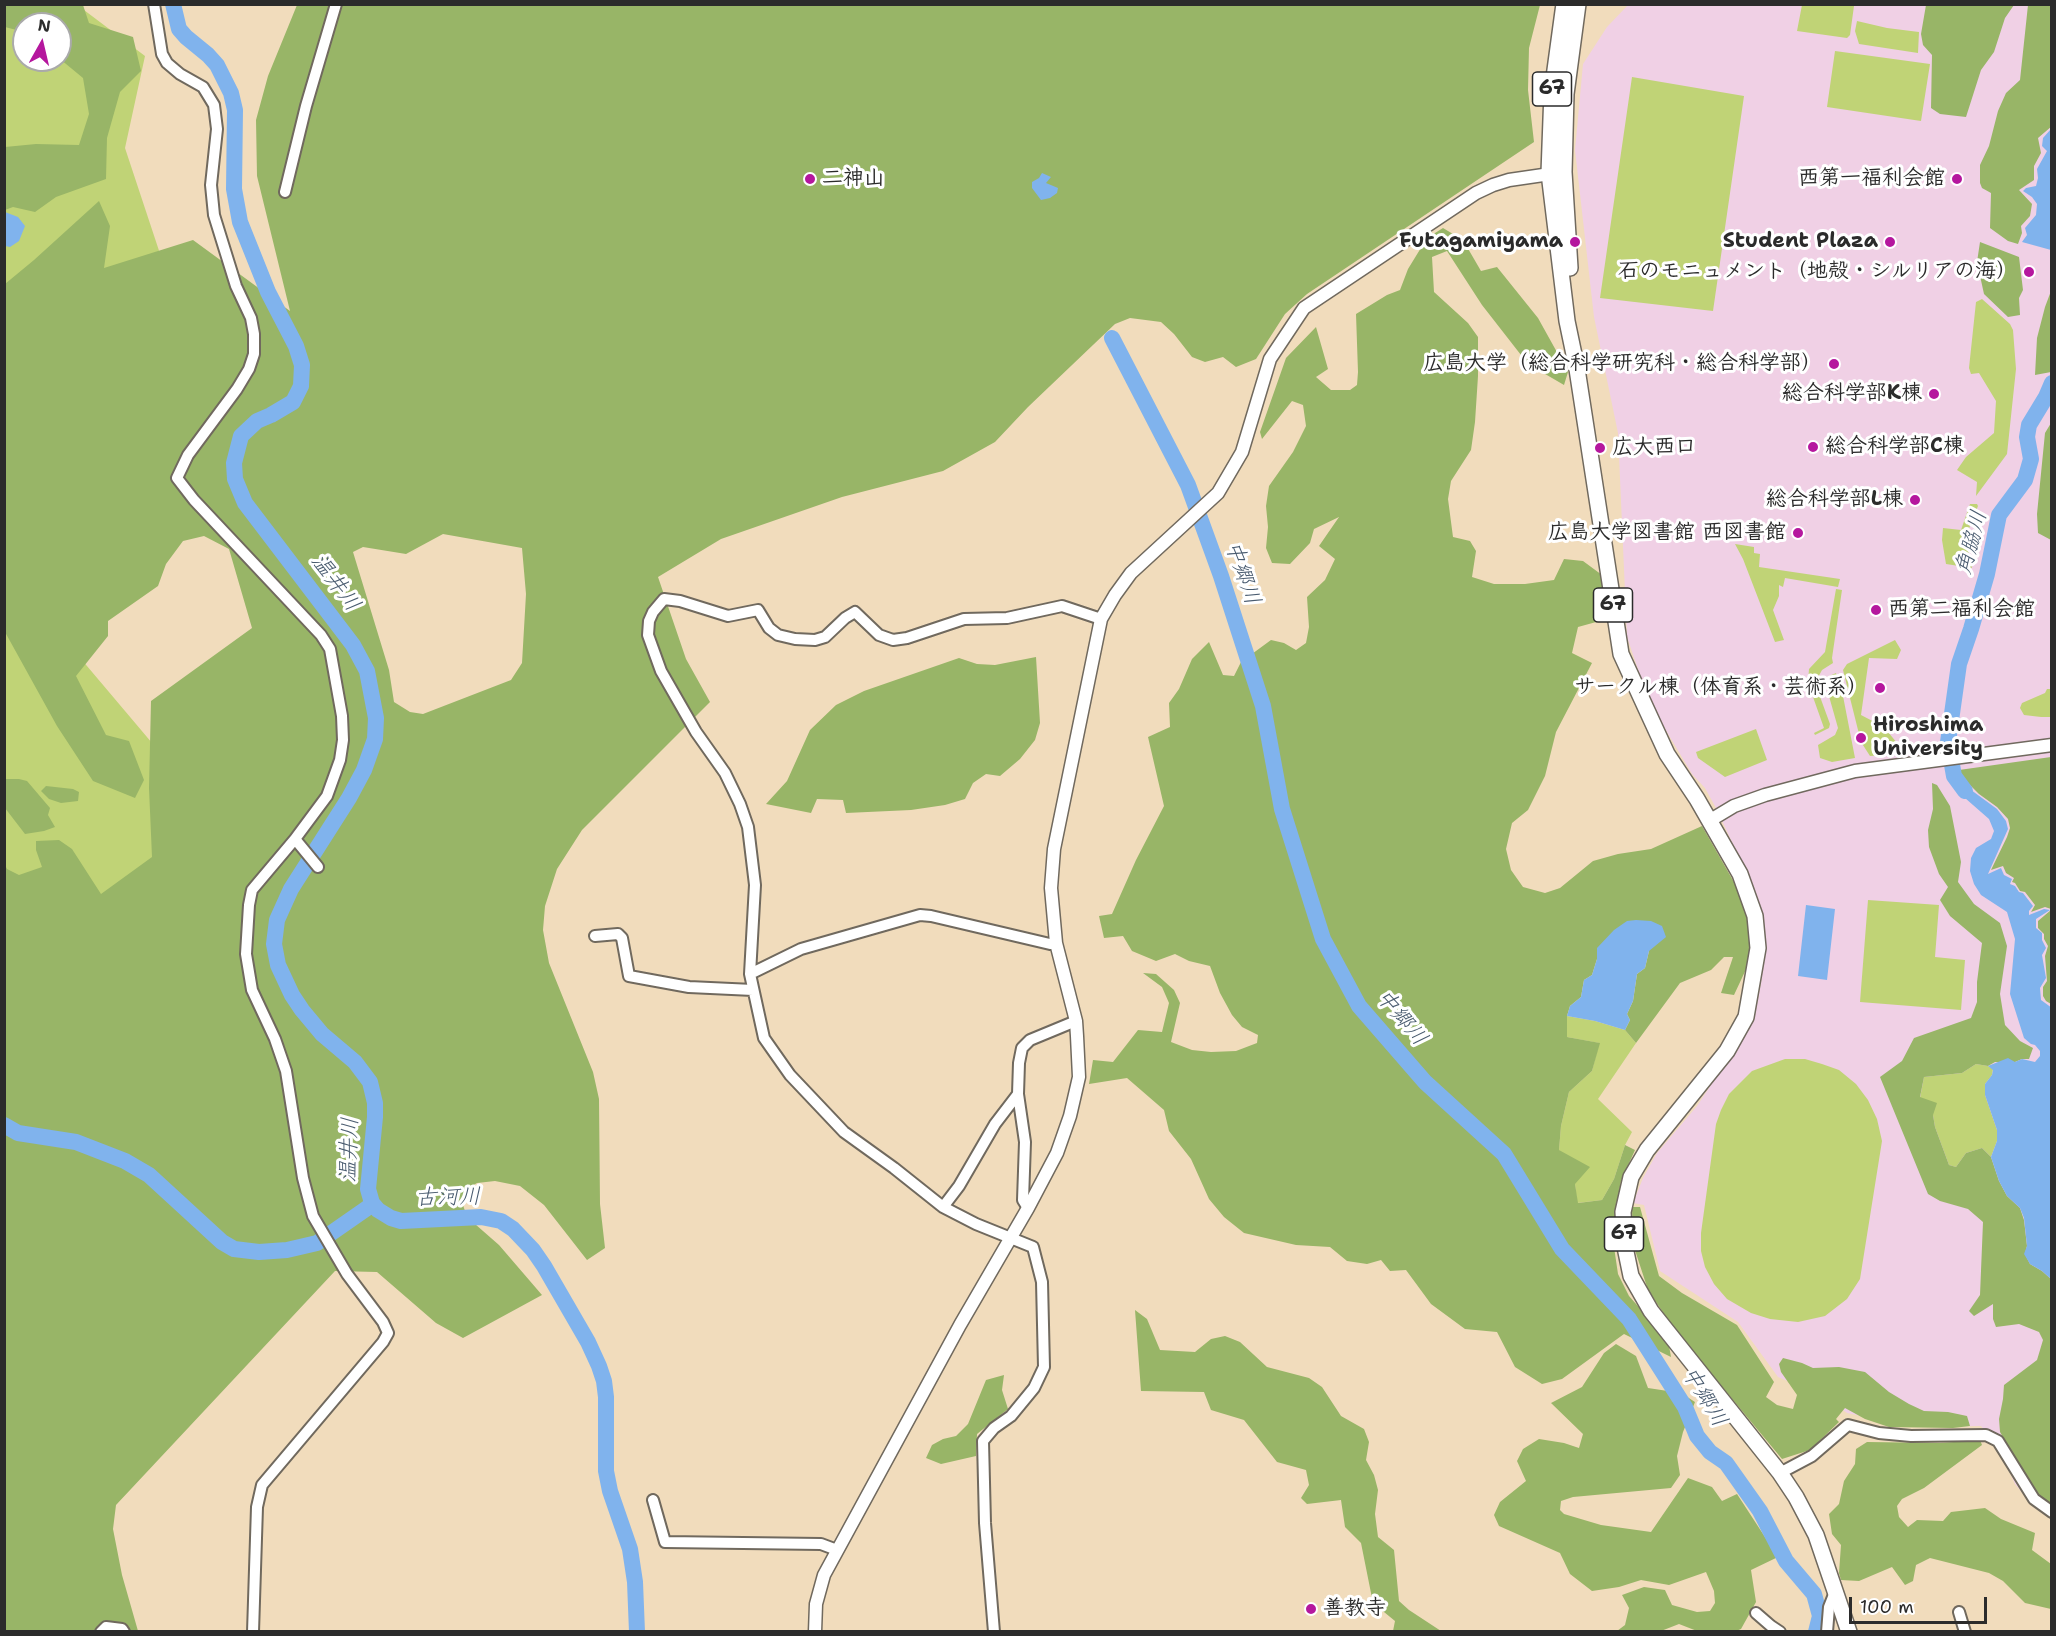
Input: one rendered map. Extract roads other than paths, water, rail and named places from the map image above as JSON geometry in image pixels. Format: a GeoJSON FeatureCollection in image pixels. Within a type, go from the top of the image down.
{"type":"FeatureCollection","features":[{"type":"Feature","properties":{"kind":"main road","name":"67"},"geometry":{"type":"LineString","coordinates":[[1564,4],[1552,92],[1557,173],[1577,369],[1621,654],[1667,754],[1740,874],[1755,916],[1758,948],[1746,1017],[1727,1051],[1647,1150],[1631,1178],[1623,1212],[1624,1247],[1631,1276],[1651,1311],[1780,1473],[1796,1497],[1816,1535],[1849,1632]]}},
{"type":"Feature","properties":{"kind":"main road","name":"67"},"geometry":{"type":"LineString","coordinates":[[1557,173],[1578,4]]}},
{"type":"Feature","properties":{"kind":"street"},"geometry":{"type":"LineString","coordinates":[[154,4],[162,54],[167,63],[203,87],[214,105],[217,129],[211,185],[214,215],[254,334],[254,354],[249,369],[188,455],[177,478],[194,500],[321,635],[330,649],[342,716],[343,740],[335,778],[327,796],[296,841],[252,890],[246,954],[252,990],[275,1039],[286,1071],[306,1190],[317,1226],[347,1274],[383,1322],[388,1333],[383,1342],[262,1485],[257,1507],[253,1632]]}},
{"type":"Feature","properties":{"kind":"street"},"geometry":{"type":"LineString","coordinates":[[285,192],[306,106],[336,4]]}},
{"type":"Feature","properties":{"kind":"street"},"geometry":{"type":"LineString","coordinates":[[815,1632],[816,1604],[824,1575],[960,1324],[1028,1208],[1057,1153],[1070,1116],[1079,1077],[1076,1021],[1056,943],[1052,888],[1054,849],[1101,618],[1131,573],[1218,493],[1242,452],[1270,359],[1304,308],[1476,193],[1493,185],[1557,173]]}},
{"type":"Feature","properties":{"kind":"street"},"geometry":{"type":"LineString","coordinates":[[993,1632],[985,1523],[983,1441],[994,1428],[1011,1416],[1034,1388],[1044,1367],[1042,1282],[1034,1246],[976,1224],[943,1207],[844,1132],[790,1075],[764,1038],[750,974],[756,885],[748,827],[725,773],[679,705],[653,652],[648,635],[649,621],[664,599],[680,601],[728,616],[758,610],[769,628],[778,635],[815,640],[825,637],[855,612],[879,635],[893,640],[907,638],[964,619],[1007,618],[1062,606],[1101,618]]}},
{"type":"Feature","properties":{"kind":"street"},"geometry":{"type":"LineString","coordinates":[[1708,821],[1744,802],[1855,771],[2052,745]]}},
{"type":"Feature","properties":{"kind":"street"},"geometry":{"type":"LineString","coordinates":[[296,841],[318,867]]}},
{"type":"Feature","properties":{"kind":"street"},"geometry":{"type":"LineString","coordinates":[[750,974],[801,949],[920,915],[1050,944],[1056,943]]}},
{"type":"Feature","properties":{"kind":"street"},"geometry":{"type":"LineString","coordinates":[[595,936],[618,934],[622,938],[629,976],[689,987],[753,990]]}},
{"type":"Feature","properties":{"kind":"street"},"geometry":{"type":"LineString","coordinates":[[1028,1208],[1023,1200],[1024,1142],[1018,1094],[1022,1048],[1030,1040],[1076,1021]]}},
{"type":"Feature","properties":{"kind":"street"},"geometry":{"type":"LineString","coordinates":[[943,1207],[959,1186],[995,1125],[1018,1094]]}},
{"type":"Feature","properties":{"kind":"street"},"geometry":{"type":"LineString","coordinates":[[1780,1473],[1812,1456],[1848,1425],[1879,1433],[1911,1436],[1986,1435],[1998,1441],[2034,1499],[2052,1512]]}},
{"type":"Feature","properties":{"kind":"street"},"geometry":{"type":"LineString","coordinates":[[653,1500],[666,1542],[822,1544],[837,1550]]}},
{"type":"Feature","properties":{"kind":"street"},"geometry":{"type":"LineString","coordinates":[[1827,1632],[1829,1607],[1835,1592]]}},
{"type":"Feature","properties":{"kind":"street"},"geometry":{"type":"LineString","coordinates":[[1959,1612],[1965,1632]]}},
{"type":"Feature","properties":{"kind":"street"},"geometry":{"type":"LineString","coordinates":[[1756,1613],[1780,1632]]}},
{"type":"Feature","properties":{"kind":"street"},"geometry":{"type":"LineString","coordinates":[[101,1632],[106,1627],[122,1629],[124,1632]]}},
{"type":"Feature","properties":{"kind":"water"},"geometry":{"type":"Polygon","coordinates":[[[2051,129],[2051,250],[2022,242],[2027,235],[2025,228],[2036,215],[2037,204],[2023,191],[2036,186],[2037,169],[2047,151],[2042,146],[2043,138],[2051,129]]]}},
{"type":"Feature","properties":{"kind":"water"},"geometry":{"type":"Polygon","coordinates":[[[1042,173],[1051,177],[1046,183],[1058,188],[1057,193],[1050,198],[1041,200],[1032,188],[1032,182],[1042,173]]]}},
{"type":"Feature","properties":{"kind":"water"},"geometry":{"type":"Polygon","coordinates":[[[5,212],[18,217],[25,226],[19,241],[10,247],[5,246],[5,212]]]}},
{"type":"Feature","properties":{"kind":"water"},"geometry":{"type":"Polygon","coordinates":[[[1950,772],[1955,772],[1967,787],[1997,809],[2006,821],[2008,829],[1988,874],[2001,868],[2004,875],[2012,879],[2010,884],[2023,893],[2033,906],[2029,915],[2044,909],[2050,910],[2036,919],[2036,928],[2042,933],[2042,940],[2046,948],[2042,955],[2046,978],[2040,988],[2041,1000],[2052,1008],[2051,1279],[2030,1264],[2024,1254],[2027,1246],[2024,1218],[2020,1208],[2007,1196],[1991,1157],[1997,1141],[1997,1130],[1985,1095],[1985,1084],[1993,1070],[1988,1066],[2008,1058],[2015,1062],[2022,1059],[2035,1062],[2040,1056],[2040,1051],[2024,1038],[2010,994],[2015,939],[2007,912],[1981,895],[1970,871],[1971,858],[1976,848],[1991,839],[1994,831],[1989,819],[1955,786],[1950,772]]]}},
{"type":"Feature","properties":{"kind":"water"},"geometry":{"type":"Polygon","coordinates":[[[1806,905],[1835,909],[1827,980],[1798,976],[1806,905]]]}},
{"type":"Feature","properties":{"kind":"water"},"geometry":{"type":"Polygon","coordinates":[[[1627,921],[1651,921],[1662,926],[1666,937],[1649,951],[1645,968],[1637,974],[1633,1001],[1627,1014],[1630,1020],[1625,1030],[1567,1016],[1570,1006],[1581,997],[1584,980],[1592,975],[1597,959],[1597,948],[1614,930],[1627,921]]]}},
{"type":"Feature","properties":{"kind":"waterway","name":"温井川"},"geometry":{"type":"LineString","coordinates":[[173,4],[179,29],[217,65],[231,93],[235,110],[234,189],[240,222],[268,292],[296,346],[302,365],[301,386],[293,402],[257,421],[241,436],[234,463],[235,479],[245,503],[353,645],[367,671],[376,718],[375,739],[364,770],[349,798],[291,889],[277,920],[274,944],[278,965],[302,1010],[322,1034],[355,1062],[370,1082],[375,1103],[368,1189],[372,1203],[378,1210],[401,1221],[481,1217],[501,1221],[513,1229],[533,1250],[588,1342],[604,1381],[606,1471],[610,1491],[630,1549],[635,1582],[637,1632]]}},
{"type":"Feature","properties":{"kind":"waterway","name":"中郷川"},"geometry":{"type":"LineString","coordinates":[[1112,338],[1188,485],[1221,576],[1263,706],[1282,809],[1323,939],[1359,1006],[1425,1082],[1504,1154],[1562,1249],[1629,1319],[1685,1407],[1697,1436],[1710,1452],[1726,1463],[1760,1511],[1786,1561],[1814,1594],[1820,1616],[1816,1632]]}},
{"type":"Feature","properties":{"kind":"waterway","name":"角脇川"},"geometry":{"type":"LineString","coordinates":[[1965,791],[1954,776],[1948,742],[1959,664],[1987,574],[1999,515],[2025,480],[2031,459],[2027,437],[2029,425],[2052,383]]}},
{"type":"Feature","properties":{"kind":"waterway","name":"古河川"},"geometry":{"type":"LineString","coordinates":[[4,1125],[18,1133],[76,1142],[125,1161],[149,1175],[222,1242],[234,1249],[259,1252],[287,1250],[317,1243],[373,1204]]}},
{"type":"Feature","properties":{"kind":"place","name":"二神山"},"geometry":{"type":"Point","coordinates":[810,179]}},
{"type":"Feature","properties":{"kind":"place","name":"西第一福利会館"},"geometry":{"type":"Point","coordinates":[1957,179]}},
{"type":"Feature","properties":{"kind":"place","name":"Futagamiyama"},"geometry":{"type":"Point","coordinates":[1575,242]}},
{"type":"Feature","properties":{"kind":"place","name":"Student Plaza"},"geometry":{"type":"Point","coordinates":[1890,242]}},
{"type":"Feature","properties":{"kind":"place","name":"石のモニュメント（地殻・シルリアの海）"},"geometry":{"type":"Point","coordinates":[2029,272]}},
{"type":"Feature","properties":{"kind":"place","name":"広島大学（総合科学研究科・総合科学部）"},"geometry":{"type":"Point","coordinates":[1834,364]}},
{"type":"Feature","properties":{"kind":"place","name":"総合科学部K棟"},"geometry":{"type":"Point","coordinates":[1934,394]}},
{"type":"Feature","properties":{"kind":"place","name":"総合科学部C棟"},"geometry":{"type":"Point","coordinates":[1813,447]}},
{"type":"Feature","properties":{"kind":"place","name":"広大西口"},"geometry":{"type":"Point","coordinates":[1600,448]}},
{"type":"Feature","properties":{"kind":"place","name":"総合科学部L棟"},"geometry":{"type":"Point","coordinates":[1915,500]}},
{"type":"Feature","properties":{"kind":"place","name":"広島大学図書館 西図書館"},"geometry":{"type":"Point","coordinates":[1798,533]}},
{"type":"Feature","properties":{"kind":"place","name":"西第二福利会館"},"geometry":{"type":"Point","coordinates":[1876,610]}},
{"type":"Feature","properties":{"kind":"place","name":"サークル棟（体育系・芸術系）"},"geometry":{"type":"Point","coordinates":[1880,688]}},
{"type":"Feature","properties":{"kind":"place","name":"Hiroshima University"},"geometry":{"type":"Point","coordinates":[1861,738]}},
{"type":"Feature","properties":{"kind":"place","name":"善教寺"},"geometry":{"type":"Point","coordinates":[1311,1609]}}]}
